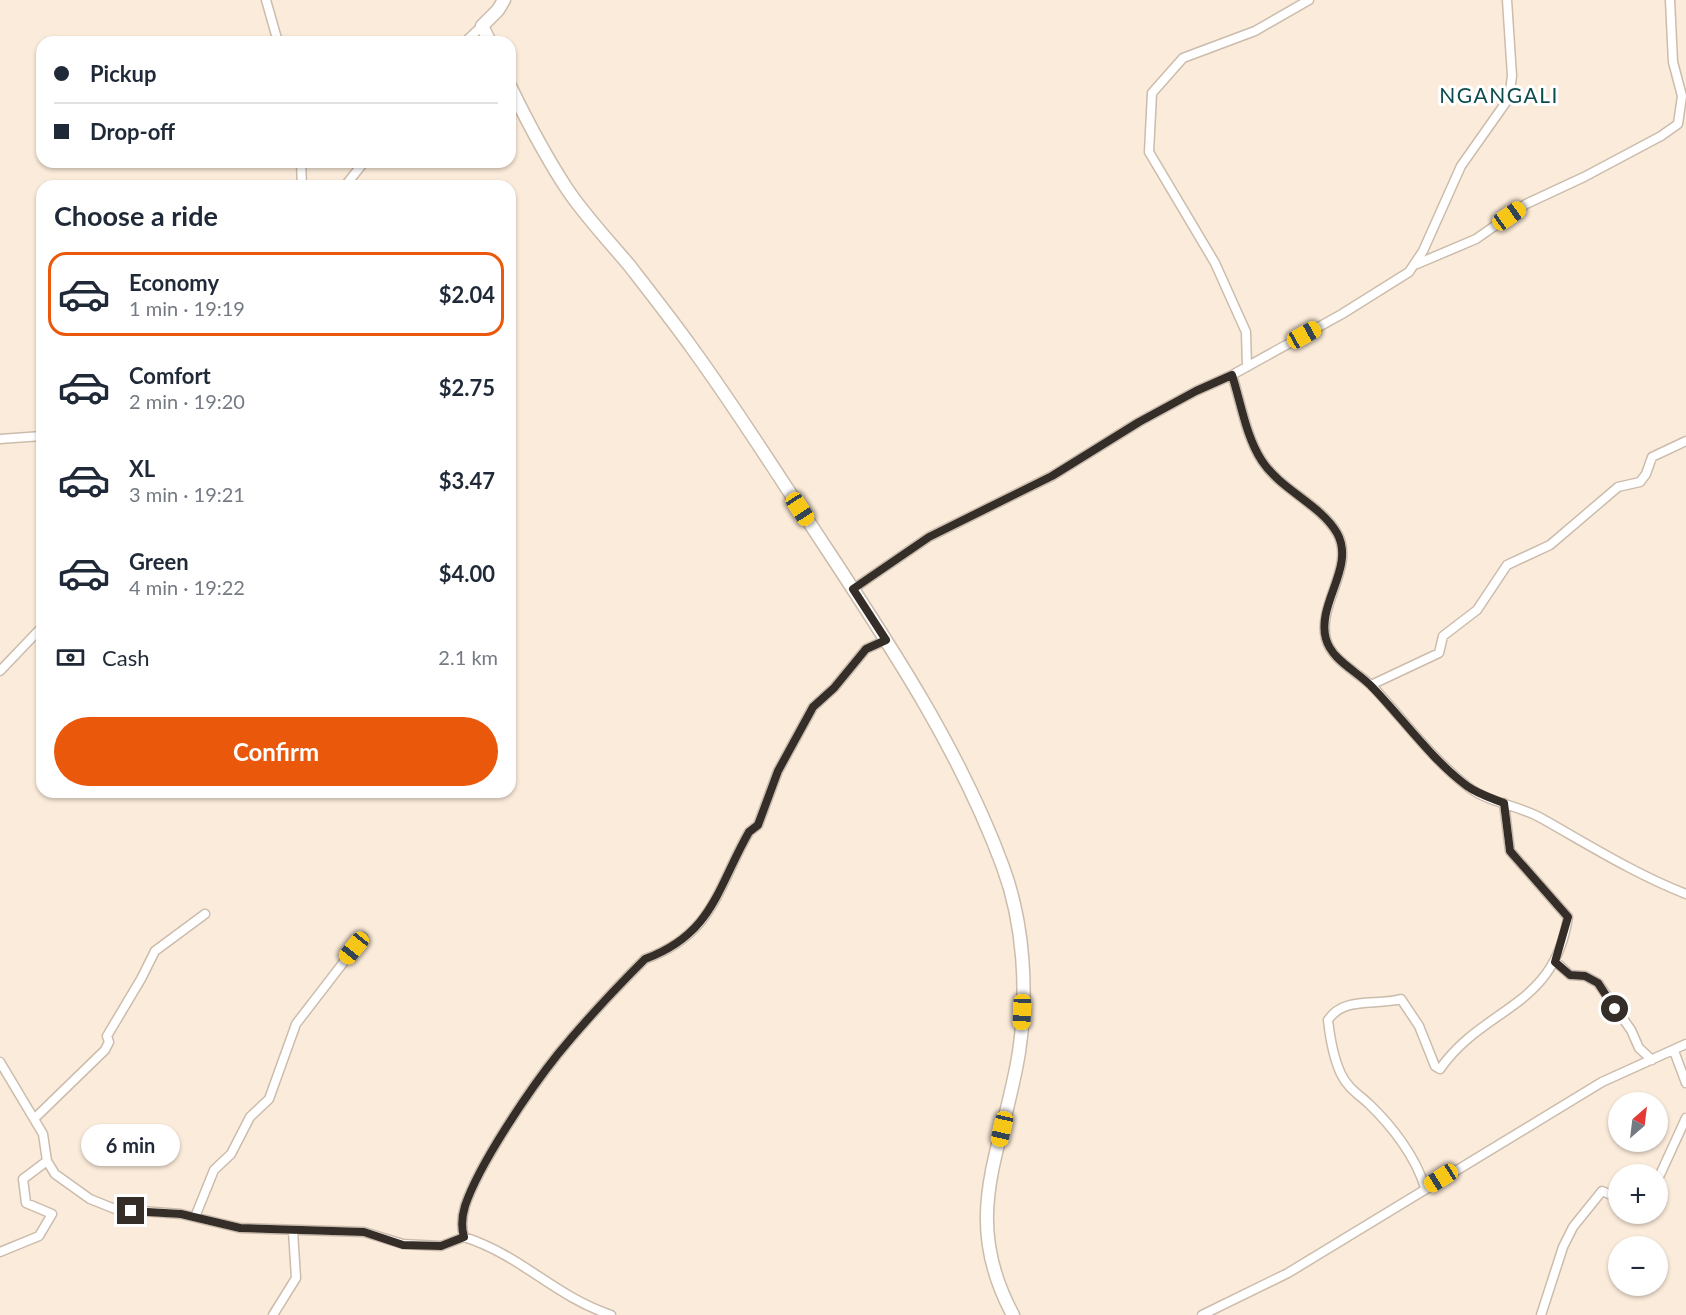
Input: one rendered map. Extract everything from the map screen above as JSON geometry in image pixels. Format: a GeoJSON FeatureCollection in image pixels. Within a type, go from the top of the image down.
{"type":"FeatureCollection","features":[{"type":"Feature","properties":{"kind":"main road"},"geometry":{"type":"LineString","coordinates":[[487,36],[482,26],[498,10],[504,0]]}},
{"type":"Feature","properties":{"kind":"main road"},"geometry":{"type":"LineString","coordinates":[[516,97],[567,189],[693,349],[886,640],[945,739],[1004,868],[1020,936],[1023,978],[1022,1029],[988,1191],[986,1215],[992,1270],[1013,1315]]}},
{"type":"Feature","properties":{"kind":"street"},"geometry":{"type":"LineString","coordinates":[[266,0],[276,36]]}},
{"type":"Feature","properties":{"kind":"street"},"geometry":{"type":"LineString","coordinates":[[1247,367],[1246,332],[1215,263],[1149,152],[1152,93],[1183,58],[1255,31],[1309,0]]}},
{"type":"Feature","properties":{"kind":"street"},"geometry":{"type":"LineString","coordinates":[[853,589],[929,537],[1052,476],[1139,422],[1247,367],[1342,314],[1409,272],[1416,264],[1461,166],[1509,98],[1512,76],[1508,0]]}},
{"type":"Feature","properties":{"kind":"street"},"geometry":{"type":"LineString","coordinates":[[1416,264],[1476,239],[1526,204],[1584,177],[1661,136],[1678,124],[1682,96],[1673,62],[1670,0]]}},
{"type":"Feature","properties":{"kind":"street"},"geometry":{"type":"LineString","coordinates":[[471,36],[482,26]]}},
{"type":"Feature","properties":{"kind":"street"},"geometry":{"type":"LineString","coordinates":[[350,180],[359,168]]}},
{"type":"Feature","properties":{"kind":"street"},"geometry":{"type":"LineString","coordinates":[[1232,375],[1255,447],[1263,463],[1329,524],[1342,543],[1342,557],[1325,627],[1326,640],[1353,673],[1371,685],[1450,772],[1482,795],[1540,818],[1579,842],[1658,883],[1686,894]]}},
{"type":"Feature","properties":{"kind":"street"},"geometry":{"type":"LineString","coordinates":[[0,439],[36,436]]}},
{"type":"Feature","properties":{"kind":"street"},"geometry":{"type":"LineString","coordinates":[[1371,685],[1439,652],[1443,636],[1477,610],[1506,565],[1550,545],[1618,487],[1640,482],[1646,474],[1652,457],[1686,441]]}},
{"type":"Feature","properties":{"kind":"street"},"geometry":{"type":"LineString","coordinates":[[0,671],[36,633]]}},
{"type":"Feature","properties":{"kind":"street"},"geometry":{"type":"LineString","coordinates":[[464,1237],[462,1228],[464,1207],[473,1188],[494,1151],[558,1055],[645,959],[662,953],[701,923],[716,902],[749,832],[758,825],[778,771],[813,707],[834,688],[866,649],[886,640]]}},
{"type":"Feature","properties":{"kind":"street"},"geometry":{"type":"LineString","coordinates":[[1425,1188],[1420,1173],[1406,1149],[1369,1105],[1353,1092],[1341,1075],[1330,1039],[1328,1020],[1335,1010],[1344,1006],[1386,1003],[1401,999],[1419,1026],[1435,1066],[1440,1069],[1463,1042],[1533,991],[1555,962],[1568,917],[1510,851],[1504,803]]}},
{"type":"Feature","properties":{"kind":"street"},"geometry":{"type":"LineString","coordinates":[[35,1118],[105,1050],[109,1042],[107,1036],[155,951],[205,914]]}},
{"type":"Feature","properties":{"kind":"street"},"geometry":{"type":"LineString","coordinates":[[195,1217],[214,1170],[231,1154],[250,1118],[269,1099],[296,1024],[363,937]]}},
{"type":"Feature","properties":{"kind":"street"},"geometry":{"type":"LineString","coordinates":[[1555,962],[1570,975],[1585,976],[1598,983],[1631,1030],[1639,1048],[1653,1060]]}},
{"type":"Feature","properties":{"kind":"street"},"geometry":{"type":"LineString","coordinates":[[1202,1315],[1288,1273],[1602,1082],[1686,1044]]}},
{"type":"Feature","properties":{"kind":"street"},"geometry":{"type":"LineString","coordinates":[[1674,1051],[1686,1083]]}},
{"type":"Feature","properties":{"kind":"street"},"geometry":{"type":"LineString","coordinates":[[0,1062],[43,1134],[47,1161],[55,1174],[90,1199],[106,1206],[147,1214],[195,1217],[240,1228],[364,1232],[403,1245],[441,1246],[464,1237],[504,1253],[574,1301],[610,1315]]}},
{"type":"Feature","properties":{"kind":"street"},"geometry":{"type":"LineString","coordinates":[[1666,1164],[1685,1125]]}},
{"type":"Feature","properties":{"kind":"street"},"geometry":{"type":"LineString","coordinates":[[0,1252],[39,1236],[52,1214],[26,1203],[23,1179],[47,1161]]}},
{"type":"Feature","properties":{"kind":"street"},"geometry":{"type":"LineString","coordinates":[[1541,1315],[1563,1247],[1573,1227],[1602,1191],[1608,1194]]}},
{"type":"Feature","properties":{"kind":"street"},"geometry":{"type":"LineString","coordinates":[[273,1315],[296,1278],[293,1231]]}},
{"type":"Feature","properties":{"kind":"district","name":"NGANGALI"},"geometry":{"type":"Point","coordinates":[1499,94]}},
{"type":"Feature","properties":{"kind":"route"},"geometry":{"type":"LineString","coordinates":[[131,1211],[147,1214],[181,1214],[240,1228],[364,1232],[403,1245],[441,1246],[464,1237],[462,1228],[464,1207],[473,1188],[525,1102],[558,1055],[616,988],[645,959],[662,953],[701,923],[724,886],[736,853],[749,832],[758,825],[778,771],[813,707],[834,688],[866,649],[886,640],[853,589],[929,537],[1052,476],[1139,422],[1196,391],[1232,375],[1255,447],[1263,463],[1336,531],[1342,543],[1342,557],[1325,627],[1326,640],[1353,673],[1371,685],[1450,772],[1469,788],[1504,803],[1506,839],[1510,851],[1518,863],[1568,917],[1555,962],[1570,975],[1585,976],[1598,983],[1615,1009]]}}]}
